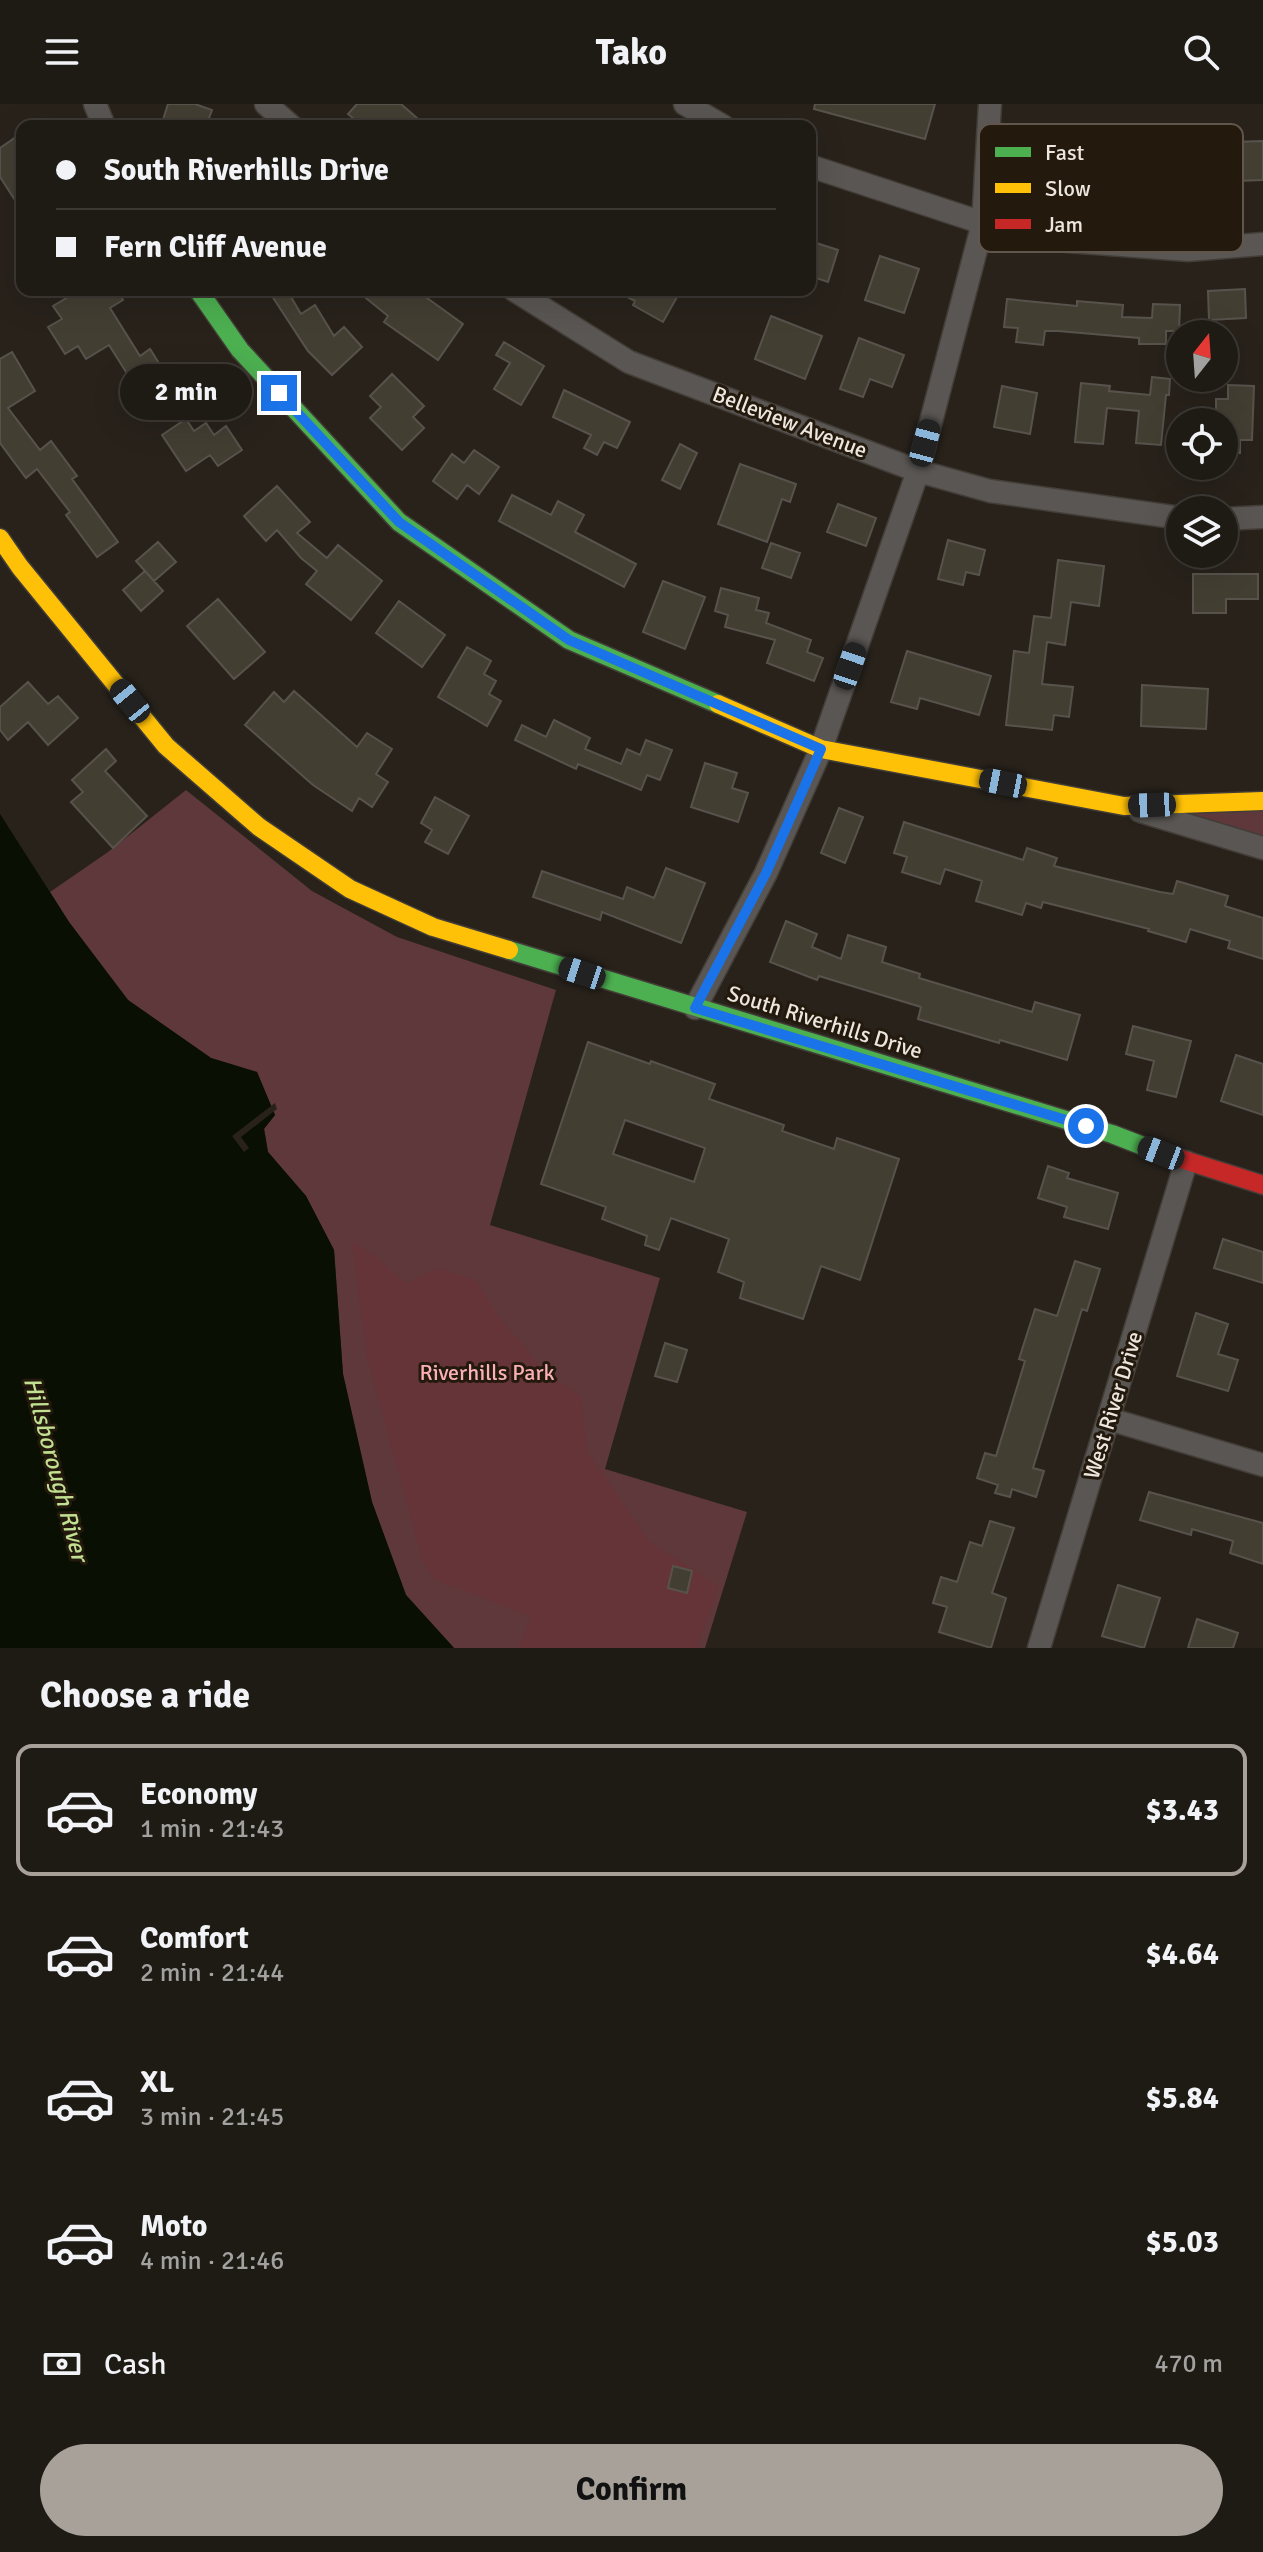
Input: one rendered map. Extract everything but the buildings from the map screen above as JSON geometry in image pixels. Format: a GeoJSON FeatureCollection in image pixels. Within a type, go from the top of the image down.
{"type":"FeatureCollection","features":[{"type":"Feature","properties":{"kind":"street"},"geometry":{"type":"LineString","coordinates":[[266,104],[284,120]]}},
{"type":"Feature","properties":{"kind":"street"},"geometry":{"type":"LineString","coordinates":[[685,104],[713,120]]}},
{"type":"Feature","properties":{"kind":"street"},"geometry":{"type":"LineString","coordinates":[[989,124],[990,104]]}},
{"type":"Feature","properties":{"kind":"street"},"geometry":{"type":"LineString","coordinates":[[816,168],[979,222]]}},
{"type":"Feature","properties":{"kind":"street"},"geometry":{"type":"LineString","coordinates":[[695,1008],[766,873],[821,749],[918,471],[979,238]]}},
{"type":"Feature","properties":{"kind":"street"},"geometry":{"type":"LineString","coordinates":[[1243,246],[1263,244]]}},
{"type":"Feature","properties":{"kind":"street"},"geometry":{"type":"LineString","coordinates":[[202,296],[240,350],[399,522],[569,640],[821,749],[1124,806],[1263,848]]}},
{"type":"Feature","properties":{"kind":"street","name":"Belleview Avenue"},"geometry":{"type":"LineString","coordinates":[[524,296],[629,362],[918,471],[990,491],[1166,516]]}},
{"type":"Feature","properties":{"kind":"street"},"geometry":{"type":"LineString","coordinates":[[1238,518],[1263,517]]}},
{"type":"Feature","properties":{"kind":"street","name":"South Riverhills Drive"},"geometry":{"type":"LineString","coordinates":[[0,538],[20,567],[166,746],[259,827],[350,889],[433,927],[1112,1134],[1186,1162],[1263,1185]]}},
{"type":"Feature","properties":{"kind":"street"},"geometry":{"type":"LineString","coordinates":[[1124,806],[1263,801]]}},
{"type":"Feature","properties":{"kind":"street","name":"West River Drive"},"geometry":{"type":"LineString","coordinates":[[1039,1648],[1186,1162]]}},
{"type":"Feature","properties":{"kind":"street"},"geometry":{"type":"LineString","coordinates":[[1109,1419],[1263,1465]]}},
{"type":"Feature","properties":{"kind":"green space","name":"Riverhills Park"},"geometry":{"type":"Polygon","coordinates":[[[186,790],[312,891],[397,937],[556,990],[490,1225],[660,1278],[605,1469],[747,1512],[705,1648],[454,1648],[406,1595],[372,1502],[343,1374],[334,1250],[306,1196],[268,1152],[264,1128],[275,1115],[257,1072],[211,1058],[128,1000],[50,892],[108,852],[186,790]]]}},
{"type":"Feature","properties":{"kind":"green space"},"geometry":{"type":"Polygon","coordinates":[[[1263,804],[1263,838],[1164,810],[1263,804]]]}},
{"type":"Feature","properties":{"kind":"green space"},"geometry":{"type":"Polygon","coordinates":[[[352,1241],[378,1258],[406,1284],[437,1268],[476,1280],[497,1314],[547,1374],[581,1396],[587,1451],[649,1541],[719,1586],[697,1648],[518,1648],[531,1617],[434,1579],[422,1560],[366,1353],[352,1241]]]}},
{"type":"Feature","properties":{"kind":"water","name":"Hillsborough River"},"geometry":{"type":"Polygon","coordinates":[[[0,814],[69,922],[128,1000],[211,1058],[257,1072],[275,1115],[264,1129],[268,1152],[306,1196],[334,1250],[343,1374],[372,1502],[406,1595],[454,1648],[0,1648],[0,814]]]}},
{"type":"Feature","properties":{"kind":"pier"},"geometry":{"type":"Polygon","coordinates":[[[275,1103],[277,1109],[241,1137],[249,1148],[244,1152],[232,1136],[275,1103]]]}},
{"type":"Feature","properties":{"kind":"traffic: fast"},"geometry":{"type":"LineString","coordinates":[[202,296],[240,350],[399,522],[569,640],[718,704]]}},
{"type":"Feature","properties":{"kind":"traffic: fast"},"geometry":{"type":"LineString","coordinates":[[509,950],[1112,1134],[1156,1151]]}},
{"type":"Feature","properties":{"kind":"traffic: slow"},"geometry":{"type":"LineString","coordinates":[[0,538],[20,567],[166,746],[259,827],[350,889],[433,927],[509,950]]}},
{"type":"Feature","properties":{"kind":"traffic: slow"},"geometry":{"type":"LineString","coordinates":[[718,704],[821,749],[1124,806],[1263,801]]}},
{"type":"Feature","properties":{"kind":"traffic: jam"},"geometry":{"type":"LineString","coordinates":[[1156,1151],[1263,1185]]}},
{"type":"Feature","properties":{"kind":"route"},"geometry":{"type":"LineString","coordinates":[[279,393],[399,522],[569,640],[821,749],[766,873],[695,1008],[1086,1126]]}}]}
